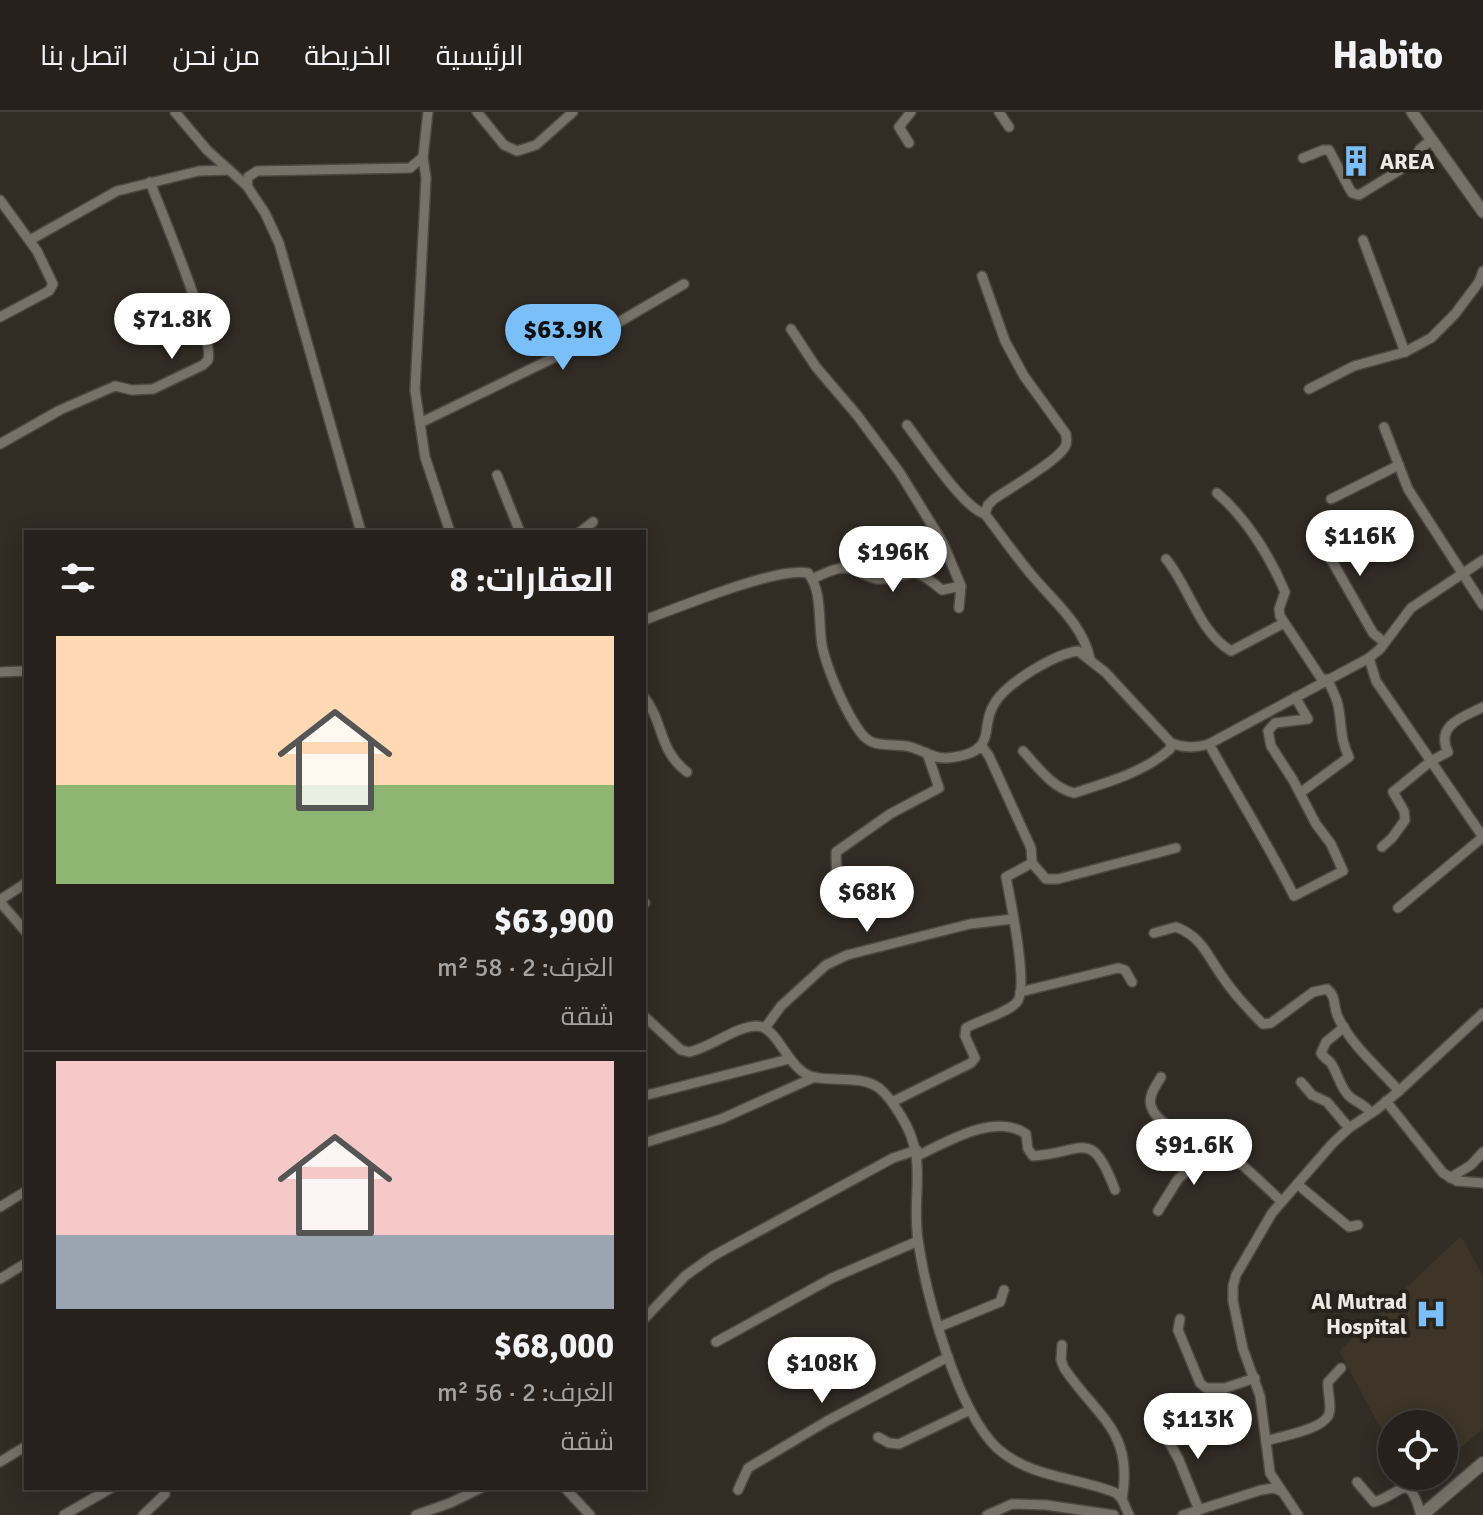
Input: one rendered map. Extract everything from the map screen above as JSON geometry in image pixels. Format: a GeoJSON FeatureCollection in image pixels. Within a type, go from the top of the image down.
{"type":"FeatureCollection","features":[{"type":"Feature","properties":{"kind":"main road"},"geometry":{"type":"LineString","coordinates":[[1422,1515],[1483,1463]]}},
{"type":"Feature","properties":{"kind":"main road"},"geometry":{"type":"LineString","coordinates":[[1434,1515],[1483,1473]]}},
{"type":"Feature","properties":{"kind":"street"},"geometry":{"type":"LineString","coordinates":[[175,112],[186,127],[247,186],[265,213],[279,243],[360,530]]}},
{"type":"Feature","properties":{"kind":"street"},"geometry":{"type":"LineString","coordinates":[[428,112],[423,157],[426,178],[414,367],[420,423],[431,478],[449,530]]}},
{"type":"Feature","properties":{"kind":"street"},"geometry":{"type":"LineString","coordinates":[[477,112],[504,145],[517,151],[536,145],[573,112]]}},
{"type":"Feature","properties":{"kind":"street"},"geometry":{"type":"LineString","coordinates":[[909,143],[899,127],[911,112]]}},
{"type":"Feature","properties":{"kind":"street"},"geometry":{"type":"LineString","coordinates":[[999,112],[1009,127]]}},
{"type":"Feature","properties":{"kind":"street"},"geometry":{"type":"LineString","coordinates":[[1412,112],[1483,212]]}},
{"type":"Feature","properties":{"kind":"street"},"geometry":{"type":"LineString","coordinates":[[1303,158],[1329,150],[1352,193],[1359,195],[1413,162],[1420,149],[1431,140]]}},
{"type":"Feature","properties":{"kind":"street"},"geometry":{"type":"LineString","coordinates":[[247,186],[248,177],[257,171],[406,170],[423,157]]}},
{"type":"Feature","properties":{"kind":"street"},"geometry":{"type":"LineString","coordinates":[[30,240],[117,191],[199,171],[229,170]]}},
{"type":"Feature","properties":{"kind":"street"},"geometry":{"type":"LineString","coordinates":[[0,444],[60,410],[115,386],[132,390],[153,389],[208,360],[210,348],[150,182]]}},
{"type":"Feature","properties":{"kind":"street"},"geometry":{"type":"LineString","coordinates":[[0,200],[30,240],[53,284],[49,291],[0,317]]}},
{"type":"Feature","properties":{"kind":"street"},"geometry":{"type":"LineString","coordinates":[[1363,240],[1405,352]]}},
{"type":"Feature","properties":{"kind":"street"},"geometry":{"type":"LineString","coordinates":[[1309,389],[1354,366],[1405,352],[1442,330],[1479,282],[1483,271]]}},
{"type":"Feature","properties":{"kind":"street"},"geometry":{"type":"LineString","coordinates":[[982,276],[1005,341],[1024,376],[1066,434],[1067,441],[1054,457],[994,499],[985,514]]}},
{"type":"Feature","properties":{"kind":"street"},"geometry":{"type":"LineString","coordinates":[[420,423],[578,346],[684,284]]}},
{"type":"Feature","properties":{"kind":"street"},"geometry":{"type":"LineString","coordinates":[[791,329],[816,367],[900,473],[943,543],[961,586],[959,608]]}},
{"type":"Feature","properties":{"kind":"street"},"geometry":{"type":"LineString","coordinates":[[907,425],[969,506],[985,514],[1081,634],[1090,659]]}},
{"type":"Feature","properties":{"kind":"street"},"geometry":{"type":"LineString","coordinates":[[1384,427],[1408,489],[1483,605]]}},
{"type":"Feature","properties":{"kind":"street"},"geometry":{"type":"LineString","coordinates":[[1331,499],[1399,465]]}},
{"type":"Feature","properties":{"kind":"street"},"geometry":{"type":"LineString","coordinates":[[497,475],[519,530]]}},
{"type":"Feature","properties":{"kind":"street"},"geometry":{"type":"LineString","coordinates":[[1217,493],[1244,522],[1279,578],[1285,592],[1279,609],[1284,623],[1337,700],[1343,730],[1341,742],[1349,757],[1300,793]]}},
{"type":"Feature","properties":{"kind":"street"},"geometry":{"type":"LineString","coordinates":[[583,530],[593,522]]}},
{"type":"Feature","properties":{"kind":"street"},"geometry":{"type":"LineString","coordinates":[[1312,538],[1332,561],[1373,633],[1384,642]]}},
{"type":"Feature","properties":{"kind":"street"},"geometry":{"type":"LineString","coordinates":[[1166,559],[1180,576],[1198,616],[1228,649],[1236,650],[1284,623]]}},
{"type":"Feature","properties":{"kind":"street"},"geometry":{"type":"LineString","coordinates":[[646,619],[797,570],[808,573],[812,579],[827,665],[864,737],[882,746],[909,746],[947,758],[978,748],[986,739],[995,702],[1005,691],[1063,653],[1078,651],[1090,659],[1171,743],[1182,748],[1209,744],[1369,658],[1411,608],[1483,560]]}},
{"type":"Feature","properties":{"kind":"street"},"geometry":{"type":"LineString","coordinates":[[812,579],[841,567],[877,579],[917,573],[926,576],[942,590],[961,586]]}},
{"type":"Feature","properties":{"kind":"street"},"geometry":{"type":"LineString","coordinates":[[1369,658],[1376,681],[1483,837],[1398,908]]}},
{"type":"Feature","properties":{"kind":"street"},"geometry":{"type":"LineString","coordinates":[[0,672],[24,671]]}},
{"type":"Feature","properties":{"kind":"street"},"geometry":{"type":"LineString","coordinates":[[1209,744],[1254,826],[1266,840],[1294,896],[1343,871],[1331,844],[1271,746],[1268,731],[1275,723],[1308,719],[1295,697]]}},
{"type":"Feature","properties":{"kind":"street"},"geometry":{"type":"LineString","coordinates":[[646,700],[670,757],[687,772]]}},
{"type":"Feature","properties":{"kind":"street"},"geometry":{"type":"LineString","coordinates":[[1382,847],[1405,820],[1404,811],[1393,792],[1398,785],[1448,752],[1443,742],[1446,728],[1483,707]]}},
{"type":"Feature","properties":{"kind":"street"},"geometry":{"type":"LineString","coordinates":[[1023,751],[1042,772],[1066,791],[1074,793],[1130,773],[1160,758],[1170,749],[1171,743]]}},
{"type":"Feature","properties":{"kind":"street"},"geometry":{"type":"LineString","coordinates":[[978,748],[986,751],[1031,848],[1032,863],[1046,879],[1058,879],[1176,848]]}},
{"type":"Feature","properties":{"kind":"street"},"geometry":{"type":"LineString","coordinates":[[837,893],[836,852],[890,814],[939,788],[927,753]]}},
{"type":"Feature","properties":{"kind":"street"},"geometry":{"type":"LineString","coordinates":[[892,1102],[971,1063],[975,1058],[965,1036],[966,1028],[1017,1002],[1021,970],[1006,875],[1032,863]]}},
{"type":"Feature","properties":{"kind":"street"},"geometry":{"type":"LineString","coordinates":[[24,884],[0,901],[24,930]]}},
{"type":"Feature","properties":{"kind":"street"},"geometry":{"type":"LineString","coordinates":[[765,1028],[781,1006],[826,965],[847,955],[970,924],[1013,919]]}},
{"type":"Feature","properties":{"kind":"street"},"geometry":{"type":"LineString","coordinates":[[1154,933],[1176,927],[1195,936],[1223,979],[1263,1024],[1271,1023],[1323,988],[1334,996],[1336,1014],[1344,1027],[1399,1091]]}},
{"type":"Feature","properties":{"kind":"street"},"geometry":{"type":"LineString","coordinates":[[1020,992],[1118,968],[1125,970],[1132,982]]}},
{"type":"Feature","properties":{"kind":"street"},"geometry":{"type":"LineString","coordinates":[[1298,1515],[1270,1473],[1260,1396],[1241,1340],[1233,1286],[1236,1275],[1260,1230],[1281,1201],[1349,1128],[1399,1091],[1483,1013]]}},
{"type":"Feature","properties":{"kind":"street"},"geometry":{"type":"LineString","coordinates":[[646,1019],[681,1050],[689,1052],[745,1029],[756,1026],[765,1028],[799,1070],[815,1077],[870,1083],[882,1091],[913,1138],[917,1153],[918,1241],[948,1357],[970,1410],[990,1441],[1022,1465],[1107,1490],[1122,1499]]}},
{"type":"Feature","properties":{"kind":"street"},"geometry":{"type":"LineString","coordinates":[[1344,1027],[1326,1042],[1321,1053],[1331,1063],[1346,1092],[1352,1099],[1363,1103],[1371,1113]]}},
{"type":"Feature","properties":{"kind":"street"},"geometry":{"type":"LineString","coordinates":[[647,1095],[789,1059]]}},
{"type":"Feature","properties":{"kind":"street"},"geometry":{"type":"LineString","coordinates":[[646,1142],[721,1119],[815,1077]]}},
{"type":"Feature","properties":{"kind":"street"},"geometry":{"type":"LineString","coordinates":[[1161,1077],[1151,1097],[1154,1112],[1172,1128],[1215,1146],[1281,1201]]}},
{"type":"Feature","properties":{"kind":"street"},"geometry":{"type":"LineString","coordinates":[[1301,1082],[1312,1095],[1327,1102],[1349,1128]]}},
{"type":"Feature","properties":{"kind":"street"},"geometry":{"type":"LineString","coordinates":[[1386,1101],[1430,1159],[1450,1178],[1465,1183],[1483,1183]]}},
{"type":"Feature","properties":{"kind":"street"},"geometry":{"type":"LineString","coordinates":[[646,1317],[685,1276],[713,1256],[893,1158],[917,1153],[974,1131],[990,1127],[1016,1128],[1026,1134],[1028,1149],[1033,1156],[1077,1146],[1090,1149],[1105,1165],[1115,1190]]}},
{"type":"Feature","properties":{"kind":"street"},"geometry":{"type":"LineString","coordinates":[[1158,1211],[1178,1179],[1215,1146]]}},
{"type":"Feature","properties":{"kind":"street"},"geometry":{"type":"LineString","coordinates":[[1450,1178],[1471,1165],[1483,1152]]}},
{"type":"Feature","properties":{"kind":"street"},"geometry":{"type":"LineString","coordinates":[[1297,1184],[1349,1227],[1358,1225]]}},
{"type":"Feature","properties":{"kind":"street"},"geometry":{"type":"LineString","coordinates":[[0,1207],[24,1193]]}},
{"type":"Feature","properties":{"kind":"street"},"geometry":{"type":"LineString","coordinates":[[716,1342],[832,1278],[918,1241]]}},
{"type":"Feature","properties":{"kind":"street"},"geometry":{"type":"LineString","coordinates":[[0,1279],[24,1264]]}},
{"type":"Feature","properties":{"kind":"street"},"geometry":{"type":"LineString","coordinates":[[939,1327],[1000,1302],[1004,1290]]}},
{"type":"Feature","properties":{"kind":"street"},"geometry":{"type":"LineString","coordinates":[[1180,1319],[1178,1330],[1200,1383],[1206,1388],[1225,1388],[1255,1378]]}},
{"type":"Feature","properties":{"kind":"street"},"geometry":{"type":"LineString","coordinates":[[1062,1345],[1064,1368],[1119,1439],[1125,1475],[1122,1499],[1129,1515]]}},
{"type":"Feature","properties":{"kind":"street"},"geometry":{"type":"LineString","coordinates":[[738,1490],[748,1468],[827,1421],[948,1357]]}},
{"type":"Feature","properties":{"kind":"street"},"geometry":{"type":"LineString","coordinates":[[1266,1441],[1310,1429],[1324,1421],[1330,1409],[1328,1382],[1341,1368]]}},
{"type":"Feature","properties":{"kind":"street"},"geometry":{"type":"LineString","coordinates":[[1166,1408],[1157,1412],[1156,1418],[1179,1460],[1199,1510]]}},
{"type":"Feature","properties":{"kind":"street"},"geometry":{"type":"LineString","coordinates":[[878,1437],[899,1444],[970,1410]]}},
{"type":"Feature","properties":{"kind":"street"},"geometry":{"type":"LineString","coordinates":[[0,1455],[24,1444]]}},
{"type":"Feature","properties":{"kind":"street"},"geometry":{"type":"LineString","coordinates":[[0,1462],[24,1444]]}},
{"type":"Feature","properties":{"kind":"street"},"geometry":{"type":"LineString","coordinates":[[1261,1490],[1270,1473]]}},
{"type":"Feature","properties":{"kind":"street"},"geometry":{"type":"LineString","coordinates":[[1357,1482],[1374,1502],[1399,1488],[1410,1490],[1422,1515]]}},
{"type":"Feature","properties":{"kind":"street"},"geometry":{"type":"LineString","coordinates":[[1183,1515],[1261,1490],[1274,1488],[1281,1491]]}},
{"type":"Feature","properties":{"kind":"street"},"geometry":{"type":"LineString","coordinates":[[64,1515],[108,1490]]}},
{"type":"Feature","properties":{"kind":"street"},"geometry":{"type":"LineString","coordinates":[[143,1515],[165,1494],[164,1490]]}},
{"type":"Feature","properties":{"kind":"street"},"geometry":{"type":"LineString","coordinates":[[416,1515],[477,1490]]}},
{"type":"Feature","properties":{"kind":"street"},"geometry":{"type":"LineString","coordinates":[[567,1490],[590,1515]]}},
{"type":"Feature","properties":{"kind":"street"},"geometry":{"type":"LineString","coordinates":[[987,1515],[1012,1504],[1046,1505],[1114,1515]]}},
{"type":"Feature","properties":{"kind":"shaded area","name":"Al Mutrad Hospital"},"geometry":{"type":"Polygon","coordinates":[[[1461,1236],[1483,1276],[1483,1429],[1458,1450],[1458,1410],[1378,1410],[1378,1423],[1339,1351],[1461,1236]]]}},
{"type":"Feature","properties":{"kind":"place","name":"AREA"},"geometry":{"type":"Point","coordinates":[1356,161]}},
{"type":"Feature","properties":{"kind":"place","name":"Al Mutrad Hospital"},"geometry":{"type":"Point","coordinates":[1431,1314]}}]}
